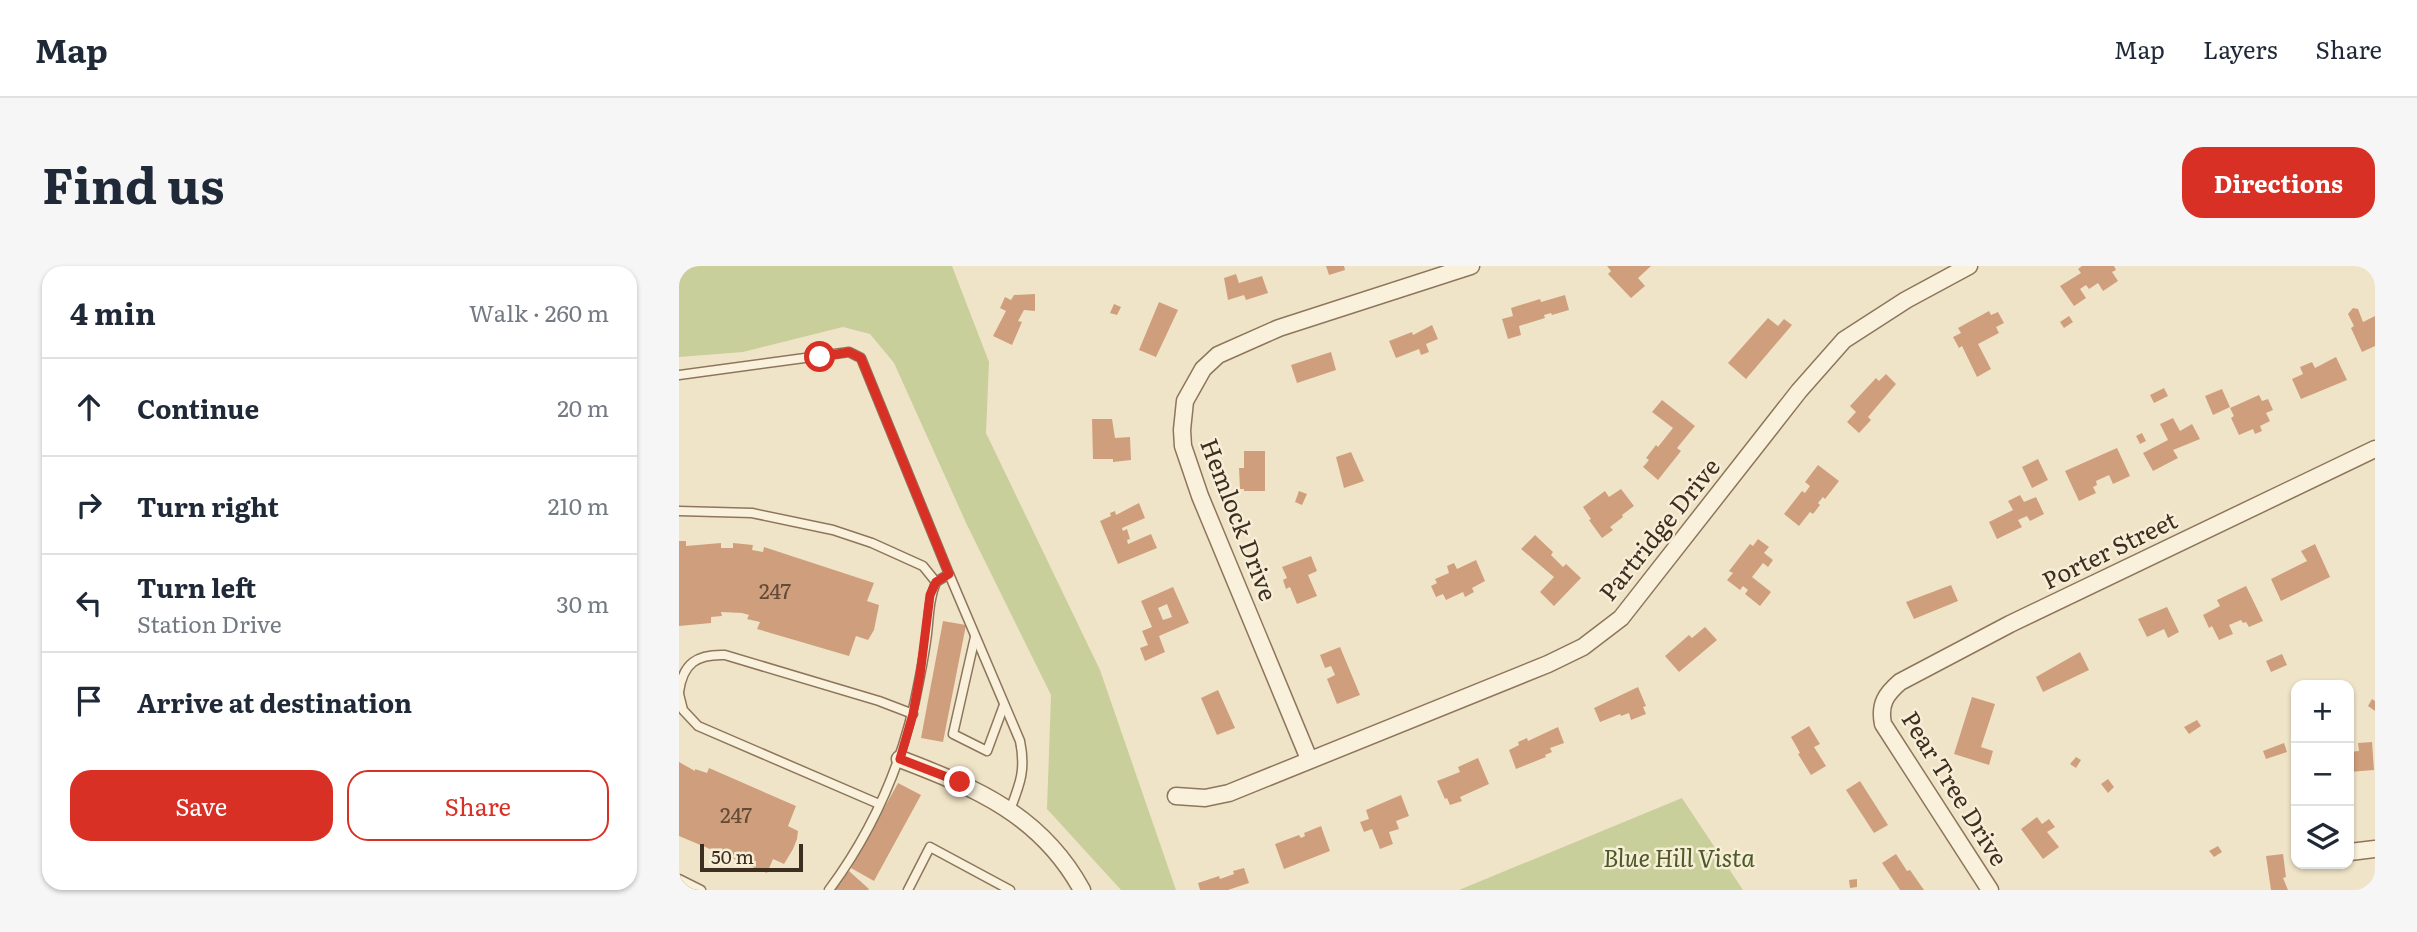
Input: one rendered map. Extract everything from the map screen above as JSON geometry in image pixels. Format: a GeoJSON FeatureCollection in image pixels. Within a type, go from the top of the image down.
{"type":"FeatureCollection","features":[{"type":"Feature","properties":{"kind":"street","name":"Hemlock Drive"},"geometry":{"type":"LineString","coordinates":[[1308,759],[1199,496],[1183,446],[1185,401],[1203,369],[1218,355],[1279,328],[1471,266]]}},
{"type":"Feature","properties":{"kind":"street","name":"Partridge Drive"},"geometry":{"type":"LineString","coordinates":[[1176,796],[1205,798],[1229,793],[1494,686],[1583,647],[1621,618],[1790,401],[1844,340],[1906,300],[1969,266]]}},
{"type":"Feature","properties":{"kind":"street","name":"Porter Street"},"geometry":{"type":"LineString","coordinates":[[1880,711],[1889,692],[1900,682],[2010,624],[2375,449]]}},
{"type":"Feature","properties":{"kind":"street","name":"Pear Tree Drive"},"geometry":{"type":"LineString","coordinates":[[1880,711],[1882,724],[1990,890]]}},
{"type":"Feature","properties":{"kind":"street"},"geometry":{"type":"LineString","coordinates":[[900,759],[960,782],[1010,810],[1051,848],[1073,873],[1082,890]]}},
{"type":"Feature","properties":{"kind":"street"},"geometry":{"type":"LineString","coordinates":[[2354,852],[2375,849]]}},
{"type":"Feature","properties":{"kind":"lane"},"geometry":{"type":"LineString","coordinates":[[679,375],[849,352],[861,358],[1020,741],[1024,760],[1022,778],[1010,810]]}},
{"type":"Feature","properties":{"kind":"lane"},"geometry":{"type":"LineString","coordinates":[[679,511],[752,513],[833,530],[872,543],[923,566],[936,582]]}},
{"type":"Feature","properties":{"kind":"lane"},"geometry":{"type":"LineString","coordinates":[[829,890],[860,845],[900,759],[913,714],[927,637],[930,595],[936,582],[949,574]]}},
{"type":"Feature","properties":{"kind":"lane"},"geometry":{"type":"LineString","coordinates":[[975,636],[953,734],[988,751],[1004,705]]}},
{"type":"Feature","properties":{"kind":"lane"},"geometry":{"type":"LineString","coordinates":[[879,804],[698,726],[683,710],[679,693],[685,671],[703,656],[725,655],[885,702],[913,714]]}},
{"type":"Feature","properties":{"kind":"lane"},"geometry":{"type":"LineString","coordinates":[[908,890],[930,847],[1010,890]]}},
{"type":"Feature","properties":{"kind":"lane"},"geometry":{"type":"LineString","coordinates":[[679,879],[701,890]]}},
{"type":"Feature","properties":{"kind":"green space"},"geometry":{"type":"Polygon","coordinates":[[[679,266],[952,266],[989,362],[986,433],[1100,670],[1176,890],[1121,890],[1047,809],[1051,695],[967,525],[894,363],[870,334],[843,327],[743,352],[679,357],[679,266]]]}},
{"type":"Feature","properties":{"kind":"green space","name":"Blue Hill Vista"},"geometry":{"type":"Polygon","coordinates":[[[1682,798],[1743,890],[1459,890],[1682,798]]]}},
{"type":"Feature","properties":{"kind":"building"},"geometry":{"type":"Polygon","coordinates":[[[1326,266],[1344,266],[1345,270],[1329,275],[1326,266]]]}},
{"type":"Feature","properties":{"kind":"building"},"geometry":{"type":"Polygon","coordinates":[[[1607,266],[1651,266],[1638,278],[1645,286],[1631,298],[1608,274],[1611,271],[1607,266]]]}},
{"type":"Feature","properties":{"kind":"building"},"geometry":{"type":"Polygon","coordinates":[[[2082,266],[2114,266],[2116,270],[2112,272],[2118,281],[2103,291],[2098,283],[2089,289],[2086,285],[2080,289],[2086,298],[2074,306],[2060,286],[2081,273],[2078,269],[2082,266]]]}},
{"type":"Feature","properties":{"kind":"building"},"geometry":{"type":"Polygon","coordinates":[[[1236,274],[1239,283],[1262,276],[1268,293],[1246,300],[1244,295],[1228,300],[1224,278],[1236,274]]]}},
{"type":"Feature","properties":{"kind":"building"},"geometry":{"type":"Polygon","coordinates":[[[1035,294],[1035,311],[1024,310],[1018,321],[1022,322],[1012,345],[993,336],[1006,311],[1000,308],[1005,297],[1011,300],[1014,295],[1035,294]]]}},
{"type":"Feature","properties":{"kind":"building"},"geometry":{"type":"Polygon","coordinates":[[[1565,295],[1569,310],[1544,315],[1545,318],[1519,326],[1521,335],[1508,339],[1502,319],[1513,316],[1511,308],[1565,295]]]}},
{"type":"Feature","properties":{"kind":"building"},"geometry":{"type":"Polygon","coordinates":[[[1159,302],[1178,310],[1156,357],[1139,350],[1159,302]]]}},
{"type":"Feature","properties":{"kind":"building"},"geometry":{"type":"Polygon","coordinates":[[[1114,304],[1121,307],[1117,315],[1110,313],[1114,304]]]}},
{"type":"Feature","properties":{"kind":"building"},"geometry":{"type":"Polygon","coordinates":[[[2353,308],[2358,309],[2363,322],[2375,316],[2375,346],[2362,352],[2348,314],[2353,308]]]}},
{"type":"Feature","properties":{"kind":"building"},"geometry":{"type":"Polygon","coordinates":[[[1989,311],[1991,315],[1998,312],[2004,323],[1996,327],[1999,333],[1978,344],[1991,369],[1977,377],[1962,346],[1959,348],[1953,337],[1961,333],[1958,328],[1989,311]]]}},
{"type":"Feature","properties":{"kind":"building"},"geometry":{"type":"Polygon","coordinates":[[[2069,316],[2073,322],[2064,328],[2060,322],[2069,316]]]}},
{"type":"Feature","properties":{"kind":"building"},"geometry":{"type":"Polygon","coordinates":[[[1768,318],[1778,326],[1784,319],[1792,325],[1746,379],[1728,363],[1768,318]]]}},
{"type":"Feature","properties":{"kind":"building"},"geometry":{"type":"Polygon","coordinates":[[[1432,325],[1438,339],[1426,344],[1429,352],[1421,355],[1419,349],[1396,358],[1389,341],[1412,332],[1413,335],[1432,325]]]}},
{"type":"Feature","properties":{"kind":"building"},"geometry":{"type":"Polygon","coordinates":[[[1331,352],[1336,370],[1297,383],[1291,365],[1331,352]]]}},
{"type":"Feature","properties":{"kind":"building"},"geometry":{"type":"Polygon","coordinates":[[[2336,357],[2347,380],[2301,399],[2292,379],[2303,374],[2300,367],[2312,362],[2315,368],[2336,357]]]}},
{"type":"Feature","properties":{"kind":"building"},"geometry":{"type":"Polygon","coordinates":[[[1886,374],[1896,384],[1868,417],[1871,420],[1859,433],[1847,422],[1856,412],[1850,406],[1876,378],[1879,381],[1886,374]]]}},
{"type":"Feature","properties":{"kind":"building"},"geometry":{"type":"Polygon","coordinates":[[[2164,388],[2168,396],[2154,403],[2150,395],[2164,388]]]}},
{"type":"Feature","properties":{"kind":"building"},"geometry":{"type":"Polygon","coordinates":[[[2222,389],[2230,407],[2213,415],[2205,396],[2222,389]]]}},
{"type":"Feature","properties":{"kind":"building"},"geometry":{"type":"Polygon","coordinates":[[[2259,395],[2262,401],[2268,399],[2273,410],[2266,413],[2270,421],[2260,426],[2262,431],[2255,434],[2253,429],[2239,435],[2231,418],[2234,416],[2230,408],[2259,395]]]}},
{"type":"Feature","properties":{"kind":"building"},"geometry":{"type":"Polygon","coordinates":[[[1662,400],[1695,426],[1677,448],[1681,451],[1658,480],[1643,467],[1656,445],[1658,447],[1673,428],[1652,412],[1662,400]]]}},
{"type":"Feature","properties":{"kind":"building"},"geometry":{"type":"Polygon","coordinates":[[[2173,418],[2180,431],[2192,424],[2200,439],[2173,450],[2178,458],[2153,471],[2143,453],[2168,440],[2160,424],[2173,418]]]}},
{"type":"Feature","properties":{"kind":"building"},"geometry":{"type":"Polygon","coordinates":[[[1092,419],[1112,419],[1115,438],[1130,437],[1131,460],[1113,462],[1113,459],[1093,459],[1092,419]]]}},
{"type":"Feature","properties":{"kind":"building"},"geometry":{"type":"Polygon","coordinates":[[[2142,433],[2146,441],[2140,444],[2136,436],[2142,433]]]}},
{"type":"Feature","properties":{"kind":"building"},"geometry":{"type":"Polygon","coordinates":[[[2117,448],[2130,476],[2113,484],[2109,475],[2096,481],[2097,485],[2093,487],[2096,493],[2079,501],[2065,471],[2117,448]]]}},
{"type":"Feature","properties":{"kind":"building"},"geometry":{"type":"Polygon","coordinates":[[[1244,451],[1265,451],[1265,491],[1240,489],[1239,468],[1244,468],[1244,451]]]}},
{"type":"Feature","properties":{"kind":"building"},"geometry":{"type":"Polygon","coordinates":[[[1351,452],[1364,481],[1344,488],[1336,457],[1351,452]]]}},
{"type":"Feature","properties":{"kind":"building"},"geometry":{"type":"Polygon","coordinates":[[[2038,459],[2048,480],[2032,488],[2022,467],[2038,459]]]}},
{"type":"Feature","properties":{"kind":"building"},"geometry":{"type":"Polygon","coordinates":[[[1818,465],[1839,481],[1825,499],[1823,497],[1818,503],[1820,505],[1813,514],[1810,512],[1799,526],[1784,514],[1802,491],[1805,493],[1810,486],[1805,482],[1818,465]]]}},
{"type":"Feature","properties":{"kind":"building"},"geometry":{"type":"Polygon","coordinates":[[[1621,489],[1634,506],[1610,527],[1613,530],[1602,538],[1583,507],[1605,491],[1609,497],[1621,489]]]}},
{"type":"Feature","properties":{"kind":"building"},"geometry":{"type":"Polygon","coordinates":[[[1299,491],[1307,494],[1302,505],[1295,502],[1299,491]]]}},
{"type":"Feature","properties":{"kind":"building"},"geometry":{"type":"Polygon","coordinates":[[[2020,495],[2024,502],[2036,497],[2044,514],[2030,521],[2027,516],[2018,520],[2022,527],[1997,539],[1989,522],[2013,510],[2008,501],[2020,495]]]}},
{"type":"Feature","properties":{"kind":"building"},"geometry":{"type":"Polygon","coordinates":[[[1139,503],[1145,518],[1122,528],[1123,531],[1127,529],[1130,539],[1127,540],[1128,544],[1151,534],[1157,548],[1118,564],[1100,521],[1111,516],[1110,513],[1115,511],[1116,515],[1139,503]]]}},
{"type":"Feature","properties":{"kind":"building"},"geometry":{"type":"Polygon","coordinates":[[[1535,535],[1553,552],[1551,555],[1563,567],[1566,564],[1581,578],[1554,606],[1540,592],[1554,577],[1521,549],[1535,535]]]}},
{"type":"Feature","properties":{"kind":"building"},"geometry":{"type":"Polygon","coordinates":[[[1758,539],[1769,547],[1764,553],[1773,560],[1768,567],[1763,563],[1752,577],[1771,592],[1760,606],[1745,594],[1748,590],[1743,586],[1740,590],[1727,580],[1733,573],[1729,571],[1750,544],[1753,546],[1758,539]]]}},
{"type":"Feature","properties":{"kind":"building"},"geometry":{"type":"Polygon","coordinates":[[[679,541],[686,541],[686,546],[721,543],[721,548],[733,548],[733,543],[753,545],[752,550],[763,552],[764,547],[874,583],[867,601],[879,605],[874,630],[868,640],[856,636],[849,656],[757,629],[760,622],[747,619],[749,615],[742,613],[721,612],[722,616],[711,617],[711,623],[679,626],[679,541]]]}},
{"type":"Feature","properties":{"kind":"building"},"geometry":{"type":"Polygon","coordinates":[[[2315,544],[2330,577],[2281,601],[2271,579],[2307,561],[2301,551],[2315,544]]]}},
{"type":"Feature","properties":{"kind":"building"},"geometry":{"type":"Polygon","coordinates":[[[1311,556],[1317,571],[1308,575],[1317,596],[1297,604],[1290,587],[1286,589],[1283,580],[1287,578],[1282,567],[1311,556]]]}},
{"type":"Feature","properties":{"kind":"building"},"geometry":{"type":"Polygon","coordinates":[[[1476,560],[1485,581],[1472,588],[1474,592],[1465,597],[1463,592],[1446,600],[1443,594],[1436,597],[1431,586],[1437,583],[1435,579],[1449,573],[1447,566],[1454,563],[1457,569],[1476,560]]]}},
{"type":"Feature","properties":{"kind":"building"},"geometry":{"type":"Polygon","coordinates":[[[1951,585],[1958,601],[1914,619],[1906,602],[1951,585]]]}},
{"type":"Feature","properties":{"kind":"building"},"geometry":{"type":"Polygon","coordinates":[[[2246,586],[2263,621],[2249,627],[2241,620],[2229,625],[2233,634],[2219,640],[2203,615],[2220,606],[2217,600],[2246,586]]]}},
{"type":"Feature","properties":{"kind":"building"},"geometry":{"type":"Polygon","coordinates":[[[1173,587],[1189,623],[1159,636],[1165,652],[1145,661],[1140,648],[1148,645],[1142,631],[1152,627],[1141,601],[1173,587]],[[1167,604],[1158,608],[1163,620],[1172,617],[1167,604]]]}},
{"type":"Feature","properties":{"kind":"building"},"geometry":{"type":"Polygon","coordinates":[[[2167,607],[2179,632],[2168,638],[2164,629],[2147,637],[2138,619],[2167,607]]]}},
{"type":"Feature","properties":{"kind":"building"},"geometry":{"type":"Polygon","coordinates":[[[943,621],[966,625],[943,742],[921,738],[943,621]]]}},
{"type":"Feature","properties":{"kind":"building"},"geometry":{"type":"Polygon","coordinates":[[[1705,627],[1717,640],[1679,672],[1665,656],[1689,635],[1692,638],[1705,627]]]}},
{"type":"Feature","properties":{"kind":"building"},"geometry":{"type":"Polygon","coordinates":[[[1340,647],[1360,695],[1337,704],[1327,679],[1335,675],[1331,666],[1325,668],[1320,655],[1340,647]]]}},
{"type":"Feature","properties":{"kind":"building"},"geometry":{"type":"Polygon","coordinates":[[[2080,652],[2089,670],[2043,692],[2036,677],[2080,652]]]}},
{"type":"Feature","properties":{"kind":"building"},"geometry":{"type":"Polygon","coordinates":[[[2282,654],[2287,665],[2271,672],[2266,661],[2282,654]]]}},
{"type":"Feature","properties":{"kind":"building"},"geometry":{"type":"Polygon","coordinates":[[[1638,687],[1646,706],[1643,707],[1646,714],[1631,720],[1629,713],[1620,714],[1600,722],[1594,708],[1638,687]]]}},
{"type":"Feature","properties":{"kind":"building"},"geometry":{"type":"Polygon","coordinates":[[[1218,690],[1235,728],[1217,735],[1201,698],[1218,690]]]}},
{"type":"Feature","properties":{"kind":"building"},"geometry":{"type":"Polygon","coordinates":[[[1972,697],[1995,704],[1981,747],[1993,751],[1989,765],[1954,754],[1972,697]]]}},
{"type":"Feature","properties":{"kind":"building"},"geometry":{"type":"Polygon","coordinates":[[[2372,699],[2375,701],[2375,711],[2368,706],[2372,699]]]}},
{"type":"Feature","properties":{"kind":"building"},"geometry":{"type":"Polygon","coordinates":[[[2197,720],[2201,726],[2189,734],[2184,727],[2197,720]]]}},
{"type":"Feature","properties":{"kind":"building"},"geometry":{"type":"Polygon","coordinates":[[[1809,726],[1820,744],[1814,747],[1826,766],[1811,775],[1791,737],[1809,726]]]}},
{"type":"Feature","properties":{"kind":"building"},"geometry":{"type":"Polygon","coordinates":[[[1558,727],[1564,743],[1550,748],[1552,752],[1545,755],[1546,757],[1516,769],[1509,750],[1519,745],[1518,742],[1527,738],[1528,741],[1558,727]]]}},
{"type":"Feature","properties":{"kind":"building"},"geometry":{"type":"Polygon","coordinates":[[[2372,742],[2374,770],[2354,772],[2354,752],[2359,751],[2358,743],[2372,742]]]}},
{"type":"Feature","properties":{"kind":"building"},"geometry":{"type":"Polygon","coordinates":[[[2284,743],[2287,752],[2266,759],[2263,751],[2284,743]]]}},
{"type":"Feature","properties":{"kind":"building"},"geometry":{"type":"Polygon","coordinates":[[[2076,757],[2081,760],[2076,768],[2070,764],[2076,757]]]}},
{"type":"Feature","properties":{"kind":"building"},"geometry":{"type":"Polygon","coordinates":[[[1478,758],[1489,784],[1460,797],[1462,801],[1450,805],[1437,781],[1460,772],[1458,767],[1478,758]]]}},
{"type":"Feature","properties":{"kind":"building"},"geometry":{"type":"Polygon","coordinates":[[[679,762],[695,771],[707,773],[709,768],[796,806],[788,826],[798,831],[797,839],[784,864],[773,859],[767,873],[679,836],[679,762]]]}},
{"type":"Feature","properties":{"kind":"building"},"geometry":{"type":"Polygon","coordinates":[[[2108,779],[2114,787],[2108,793],[2101,784],[2108,779]]]}},
{"type":"Feature","properties":{"kind":"building"},"geometry":{"type":"Polygon","coordinates":[[[1860,781],[1888,825],[1874,833],[1846,790],[1860,781]]]}},
{"type":"Feature","properties":{"kind":"building"},"geometry":{"type":"Polygon","coordinates":[[[898,783],[921,795],[874,881],[851,868],[898,783]]]}},
{"type":"Feature","properties":{"kind":"building"},"geometry":{"type":"Polygon","coordinates":[[[1401,795],[1409,816],[1396,821],[1399,829],[1389,832],[1393,844],[1380,849],[1372,829],[1364,832],[1360,822],[1369,819],[1366,810],[1401,795]]]}},
{"type":"Feature","properties":{"kind":"building"},"geometry":{"type":"Polygon","coordinates":[[[2037,817],[2042,824],[2049,819],[2055,827],[2047,832],[2059,847],[2043,859],[2021,829],[2037,817]]]}},
{"type":"Feature","properties":{"kind":"building"},"geometry":{"type":"Polygon","coordinates":[[[1321,826],[1330,851],[1284,869],[1275,844],[1299,835],[1301,838],[1305,836],[1304,833],[1321,826]]]}},
{"type":"Feature","properties":{"kind":"building"},"geometry":{"type":"Polygon","coordinates":[[[2218,846],[2222,852],[2214,857],[2209,851],[2218,846]]]}},
{"type":"Feature","properties":{"kind":"building"},"geometry":{"type":"Polygon","coordinates":[[[1896,854],[1924,890],[1900,890],[1882,863],[1896,854]]]}},
{"type":"Feature","properties":{"kind":"building"},"geometry":{"type":"Polygon","coordinates":[[[2283,854],[2286,877],[2283,878],[2288,890],[2271,890],[2266,856],[2283,854]]]}},
{"type":"Feature","properties":{"kind":"building"},"geometry":{"type":"Polygon","coordinates":[[[1244,868],[1249,883],[1228,890],[1200,890],[1198,883],[1219,876],[1220,879],[1244,868]]]}},
{"type":"Feature","properties":{"kind":"building"},"geometry":{"type":"Polygon","coordinates":[[[849,871],[869,889],[832,890],[849,871]]]}},
{"type":"Feature","properties":{"kind":"building"},"geometry":{"type":"Polygon","coordinates":[[[1857,879],[1857,887],[1850,888],[1849,880],[1857,879]]]}},
{"type":"Feature","properties":{"kind":"route"},"geometry":{"type":"LineString","coordinates":[[820,357],[849,352],[861,358],[916,497],[943,555],[949,574],[936,582],[930,595],[927,637],[913,714],[900,759],[960,782]]}}]}
